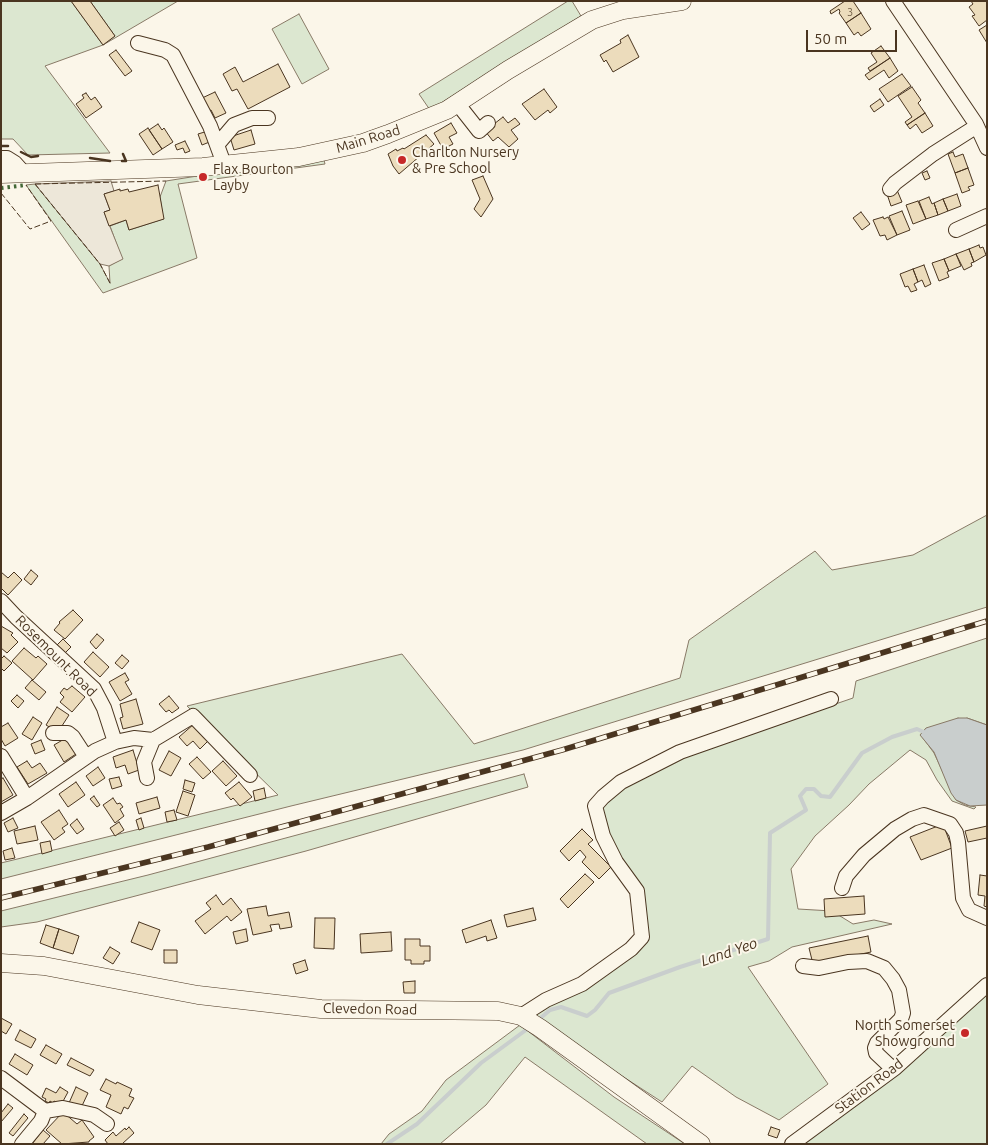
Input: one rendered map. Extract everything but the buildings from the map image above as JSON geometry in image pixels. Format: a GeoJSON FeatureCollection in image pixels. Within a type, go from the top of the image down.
{"type":"FeatureCollection","features":[{"type":"Feature","properties":{"kind":"main road","name":"Main Road"},"geometry":{"type":"LineString","coordinates":[[1,174],[203,167],[299,157],[363,143],[447,110],[508,70],[592,20],[623,10],[682,1]]}},
{"type":"Feature","properties":{"kind":"main road","name":"Clevedon Road"},"geometry":{"type":"LineString","coordinates":[[1,963],[44,966],[198,996],[321,1009],[498,1011],[529,1021],[701,1144]]}},
{"type":"Feature","properties":{"kind":"street"},"geometry":{"type":"LineString","coordinates":[[893,1],[980,122],[987,148]]}},
{"type":"Feature","properties":{"kind":"street"},"geometry":{"type":"LineString","coordinates":[[138,43],[165,50],[172,54],[196,96],[210,126],[224,164]]}},
{"type":"Feature","properties":{"kind":"street"},"geometry":{"type":"LineString","coordinates":[[458,103],[479,131],[488,123]]}},
{"type":"Feature","properties":{"kind":"street"},"geometry":{"type":"LineString","coordinates":[[217,146],[234,125],[252,118],[268,118]]}},
{"type":"Feature","properties":{"kind":"street"},"geometry":{"type":"LineString","coordinates":[[890,189],[933,154],[980,122]]}},
{"type":"Feature","properties":{"kind":"street"},"geometry":{"type":"LineString","coordinates":[[1,158],[7,158],[15,162],[24,172]]}},
{"type":"Feature","properties":{"kind":"street"},"geometry":{"type":"LineString","coordinates":[[955,232],[987,216]]}},
{"type":"Feature","properties":{"kind":"street","name":"Rosemount Road"},"geometry":{"type":"LineString","coordinates":[[1,601],[94,689],[104,708],[115,742]]}},
{"type":"Feature","properties":{"kind":"street"},"geometry":{"type":"LineString","coordinates":[[529,1021],[546,1000],[582,984],[631,949],[642,937],[637,890],[616,862],[603,836],[595,806],[602,796],[621,782],[680,752],[832,699]]}},
{"type":"Feature","properties":{"kind":"street"},"geometry":{"type":"LineString","coordinates":[[147,778],[144,762],[153,740],[193,716],[250,775]]}},
{"type":"Feature","properties":{"kind":"street"},"geometry":{"type":"LineString","coordinates":[[53,733],[68,733],[73,737],[86,757]]}},
{"type":"Feature","properties":{"kind":"street"},"geometry":{"type":"LineString","coordinates":[[1,812],[27,798],[86,757],[115,742],[134,738],[153,740]]}},
{"type":"Feature","properties":{"kind":"street"},"geometry":{"type":"LineString","coordinates":[[1,756],[27,798]]}},
{"type":"Feature","properties":{"kind":"street"},"geometry":{"type":"LineString","coordinates":[[842,888],[846,876],[864,855],[895,829],[912,819],[924,815],[950,824],[958,842],[963,898],[969,910],[987,918]]}},
{"type":"Feature","properties":{"kind":"street"},"geometry":{"type":"LineString","coordinates":[[803,966],[819,968],[848,962],[867,961],[884,968],[899,990],[903,1013],[901,1019],[877,1043],[875,1048],[876,1053],[893,1069]]}},
{"type":"Feature","properties":{"kind":"street","name":"Station Road"},"geometry":{"type":"LineString","coordinates":[[792,1144],[893,1069],[987,985]]}},
{"type":"Feature","properties":{"kind":"street"},"geometry":{"type":"LineString","coordinates":[[1,1078],[45,1111],[63,1108],[94,1115],[107,1124]]}},
{"type":"Feature","properties":{"kind":"street"},"geometry":{"type":"LineString","coordinates":[[22,1144],[41,1121],[45,1111]]}},
{"type":"Feature","properties":{"kind":"green space"},"geometry":{"type":"Polygon","coordinates":[[[1,1],[71,1],[103,45],[45,66],[110,153],[28,155],[13,139],[1,139],[1,1]]]}},
{"type":"Feature","properties":{"kind":"green space"},"geometry":{"type":"Polygon","coordinates":[[[90,1],[178,1],[103,45],[115,36],[90,1]]]}},
{"type":"Feature","properties":{"kind":"green space"},"geometry":{"type":"Polygon","coordinates":[[[568,1],[572,1],[581,16],[430,110],[419,94],[568,1]]]}},
{"type":"Feature","properties":{"kind":"green space"},"geometry":{"type":"Polygon","coordinates":[[[299,14],[329,69],[302,84],[272,29],[299,14]]]}},
{"type":"Feature","properties":{"kind":"green space"},"geometry":{"type":"Polygon","coordinates":[[[323,156],[325,164],[178,184],[197,258],[103,293],[26,185],[35,184],[100,264],[110,283],[109,266],[122,259],[110,226],[126,220],[129,230],[163,219],[160,197],[166,181],[323,156]]]}},
{"type":"Feature","properties":{"kind":"green space"},"geometry":{"type":"Polygon","coordinates":[[[987,515],[987,607],[523,750],[1,879],[1,863],[278,795],[187,706],[402,654],[474,744],[680,678],[689,640],[815,551],[832,570],[913,555],[987,515]]]}},
{"type":"Feature","properties":{"kind":"green space"},"geometry":{"type":"Polygon","coordinates":[[[987,638],[987,725],[967,718],[923,738],[934,753],[956,800],[965,805],[976,807],[974,809],[952,801],[926,760],[910,750],[869,784],[815,836],[791,869],[798,909],[832,911],[853,924],[874,920],[892,924],[792,947],[769,961],[748,967],[828,1084],[779,1120],[736,1097],[692,1066],[662,1102],[528,1015],[646,938],[621,861],[607,834],[599,807],[625,785],[681,757],[853,698],[856,681],[987,638]]]}},
{"type":"Feature","properties":{"kind":"green space"},"geometry":{"type":"Polygon","coordinates":[[[524,774],[528,787],[306,851],[37,922],[1,927],[1,911],[148,875],[524,774]]]}},
{"type":"Feature","properties":{"kind":"green space","name":"North Somerset Showground"},"geometry":{"type":"Polygon","coordinates":[[[987,993],[987,1144],[802,1144],[987,993]]]}},
{"type":"Feature","properties":{"kind":"green space"},"geometry":{"type":"Polygon","coordinates":[[[520,1025],[614,1097],[685,1144],[647,1144],[525,1057],[486,1105],[440,1144],[381,1144],[389,1134],[422,1111],[446,1080],[520,1025]]]}},
{"type":"Feature","properties":{"kind":"shaded area"},"geometry":{"type":"Polygon","coordinates":[[[111,181],[114,191],[104,194],[110,210],[104,212],[123,259],[109,266],[100,264],[35,184],[111,181]]]}},
{"type":"Feature","properties":{"kind":"shaded area"},"geometry":{"type":"Polygon","coordinates":[[[958,718],[967,718],[987,725],[987,805],[970,806],[956,800],[951,793],[934,752],[920,735],[926,728],[958,718]]]}},
{"type":"Feature","properties":{"kind":"waterway","name":"Land Yeo"},"geometry":{"type":"LineString","coordinates":[[537,1021],[550,1010],[561,1007],[587,1016],[595,1010],[609,993],[680,967],[768,939],[770,833],[806,810],[800,796],[806,789],[814,789],[821,796],[830,797],[862,753],[892,737],[917,729],[926,733]]}},
{"type":"Feature","properties":{"kind":"waterway","name":"Land Yeo"},"geometry":{"type":"LineString","coordinates":[[387,1144],[417,1124],[481,1063],[530,1027]]}},
{"type":"Feature","properties":{"kind":"railway"},"geometry":{"type":"LineString","coordinates":[[1,898],[208,847],[562,750],[987,621]]}},
{"type":"Feature","properties":{"kind":"hedge"},"geometry":{"type":"LineString","coordinates":[[1,188],[26,185]]}},
{"type":"Feature","properties":{"kind":"fence"},"geometry":{"type":"LineString","coordinates":[[35,184],[166,181]]}},
{"type":"Feature","properties":{"kind":"fence"},"geometry":{"type":"LineString","coordinates":[[35,184],[100,264],[111,285]]}},
{"type":"Feature","properties":{"kind":"fence"},"geometry":{"type":"LineString","coordinates":[[1,193],[30,229],[51,221],[26,185]]}},
{"type":"Feature","properties":{"kind":"wall"},"geometry":{"type":"LineString","coordinates":[[1,146],[8,146]]}},
{"type":"Feature","properties":{"kind":"wall"},"geometry":{"type":"LineString","coordinates":[[21,152],[31,157],[38,156]]}},
{"type":"Feature","properties":{"kind":"wall"},"geometry":{"type":"LineString","coordinates":[[122,161],[126,161],[123,154]]}},
{"type":"Feature","properties":{"kind":"wall"},"geometry":{"type":"LineString","coordinates":[[90,158],[110,161]]}},
{"type":"Feature","properties":{"kind":"place","name":"Charlton Nursery & Pre School"},"geometry":{"type":"Point","coordinates":[402,160]}},
{"type":"Feature","properties":{"kind":"place","name":"Flax Bourton Layby"},"geometry":{"type":"Point","coordinates":[203,177]}},
{"type":"Feature","properties":{"kind":"place","name":"North Somerset Showground"},"geometry":{"type":"Point","coordinates":[965,1033]}}]}
